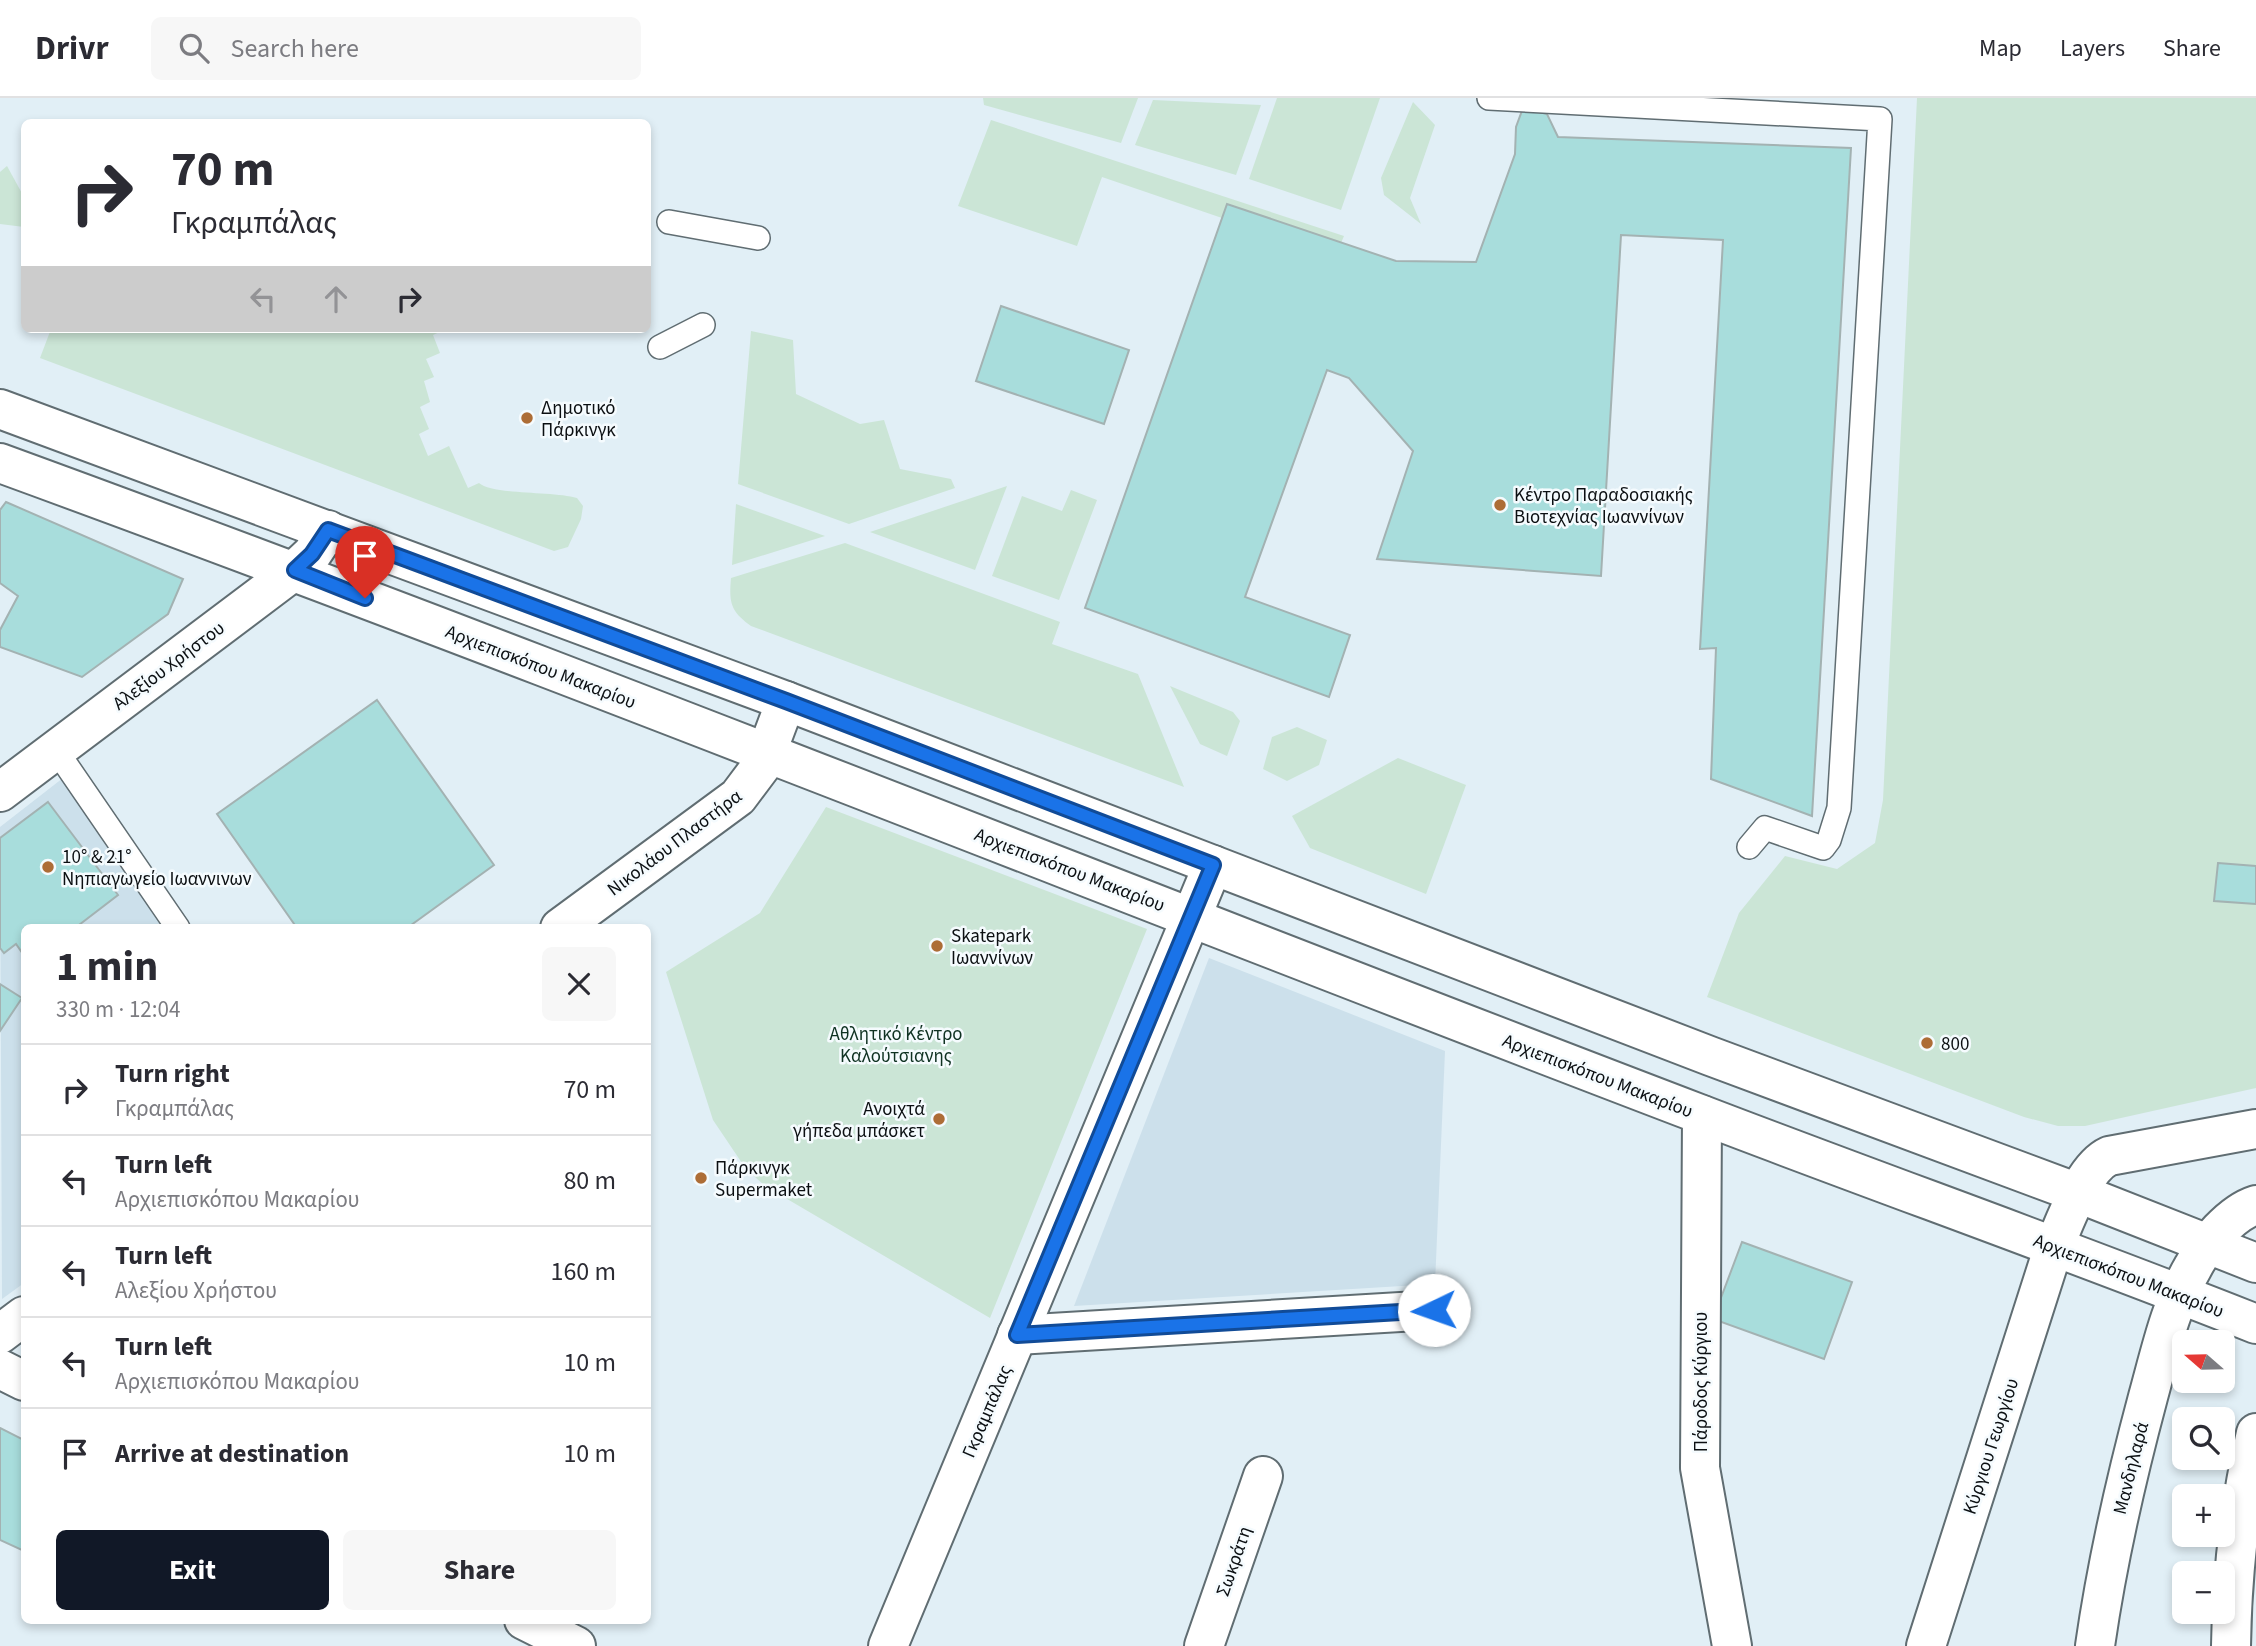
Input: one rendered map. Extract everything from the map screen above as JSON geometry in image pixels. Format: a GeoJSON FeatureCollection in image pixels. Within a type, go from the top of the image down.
{"type":"FeatureCollection","features":[{"type":"Feature","properties":{"kind":"main road"},"geometry":{"type":"LineString","coordinates":[[0,409],[786,701],[2256,1263]]}},
{"type":"Feature","properties":{"kind":"main road","name":"Αρχιεπισκόπου Μακαρίου"},"geometry":{"type":"LineString","coordinates":[[0,463],[295,570],[1702,1115],[2256,1324]]}},
{"type":"Feature","properties":{"kind":"main road","name":"Αλεξίου Χρήστου"},"geometry":{"type":"LineString","coordinates":[[0,792],[295,570],[312,554],[328,530]]}},
{"type":"Feature","properties":{"kind":"main road","name":"Νικολάου Πλαστήρα"},"geometry":{"type":"LineString","coordinates":[[565,924],[738,797],[762,765],[786,701]]}},
{"type":"Feature","properties":{"kind":"main road","name":"Γκραμπάλας"},"geometry":{"type":"LineString","coordinates":[[888,1646],[1213,865]]}},
{"type":"Feature","properties":{"kind":"main road","name":"Πάροδος Κύργιου"},"geometry":{"type":"LineString","coordinates":[[1702,1115],[1700,1468],[1732,1646]]}},
{"type":"Feature","properties":{"kind":"main road","name":"Κύργιου Γεωργίου"},"geometry":{"type":"LineString","coordinates":[[1926,1646],[2054,1246],[2078,1193],[2097,1165],[2109,1157],[2256,1129]]}},
{"type":"Feature","properties":{"kind":"main road","name":"Μανδηλαρά"},"geometry":{"type":"LineString","coordinates":[[2095,1646],[2102,1593],[2128,1474],[2155,1371],[2179,1294],[2207,1244],[2222,1227],[2256,1205]]}},
{"type":"Feature","properties":{"kind":"main road"},"geometry":{"type":"LineString","coordinates":[[1017,1335],[1434,1310]]}},
{"type":"Feature","properties":{"kind":"main road"},"geometry":{"type":"LineString","coordinates":[[0,1334],[21,1319]]}},
{"type":"Feature","properties":{"kind":"main road"},"geometry":{"type":"LineString","coordinates":[[0,1369],[21,1380]]}},
{"type":"Feature","properties":{"kind":"main road"},"geometry":{"type":"LineString","coordinates":[[2231,1646],[2232,1604],[2245,1480],[2256,1433]]}},
{"type":"Feature","properties":{"kind":"main road","name":"Σωκράτη"},"geometry":{"type":"LineString","coordinates":[[1204,1646],[1263,1476]]}},
{"type":"Feature","properties":{"kind":"main road"},"geometry":{"type":"LineString","coordinates":[[532,1624],[576,1646]]}},
{"type":"Feature","properties":{"kind":"lane"},"geometry":{"type":"LineString","coordinates":[[1489,98],[1880,119],[1839,808],[1829,840],[1823,848],[1765,828],[1749,847]]}},
{"type":"Feature","properties":{"kind":"lane"},"geometry":{"type":"LineString","coordinates":[[669,222],[758,238]]}},
{"type":"Feature","properties":{"kind":"lane"},"geometry":{"type":"LineString","coordinates":[[660,347],[703,326]]}},
{"type":"Feature","properties":{"kind":"lane"},"geometry":{"type":"LineString","coordinates":[[56,750],[175,924]]}},
{"type":"Feature","properties":{"kind":"shaded area"},"geometry":{"type":"Polygon","coordinates":[[[63,778],[164,924],[21,924],[21,1285],[2,1299],[0,827],[63,778]]]}},
{"type":"Feature","properties":{"kind":"shaded area"},"geometry":{"type":"Polygon","coordinates":[[[1209,958],[1445,1051],[1435,1284],[1074,1306],[1209,958]]]}},
{"type":"Feature","properties":{"kind":"green space"},"geometry":{"type":"Polygon","coordinates":[[[983,98],[1138,98],[1121,143],[984,105],[983,98]]]}},
{"type":"Feature","properties":{"kind":"green space"},"geometry":{"type":"Polygon","coordinates":[[[1277,98],[1380,98],[1341,210],[1249,179],[1277,98]]]}},
{"type":"Feature","properties":{"kind":"green space"},"geometry":{"type":"Polygon","coordinates":[[[1917,98],[2256,98],[2256,1088],[2085,1126],[2058,1126],[2024,1117],[1707,997],[1739,913],[1785,856],[1837,869],[1875,843],[1883,800],[1917,98]]]}},
{"type":"Feature","properties":{"kind":"green space"},"geometry":{"type":"Polygon","coordinates":[[[1153,100],[1261,105],[1236,175],[1135,145],[1153,100]]]}},
{"type":"Feature","properties":{"kind":"green space"},"geometry":{"type":"Polygon","coordinates":[[[1413,102],[1435,125],[1410,198],[1421,224],[1384,195],[1381,178],[1413,102]]]}},
{"type":"Feature","properties":{"kind":"green space"},"geometry":{"type":"Polygon","coordinates":[[[991,120],[1344,236],[1341,243],[1227,204],[1222,218],[1102,177],[1077,246],[958,206],[991,120]]]}},
{"type":"Feature","properties":{"kind":"green space"},"geometry":{"type":"Polygon","coordinates":[[[7,166],[21,192],[21,227],[0,224],[0,172],[7,166]]]}},
{"type":"Feature","properties":{"kind":"green space"},"geometry":{"type":"Polygon","coordinates":[[[751,331],[793,340],[796,394],[860,424],[884,420],[900,469],[951,479],[955,488],[849,524],[738,484],[751,331]]]}},
{"type":"Feature","properties":{"kind":"green space"},"geometry":{"type":"Polygon","coordinates":[[[49,333],[437,333],[433,335],[440,353],[426,359],[434,377],[424,381],[430,402],[420,407],[429,429],[419,434],[428,456],[449,446],[468,488],[479,483],[509,491],[577,498],[583,506],[581,519],[568,547],[554,551],[40,358],[49,333]]]}},
{"type":"Feature","properties":{"kind":"green space"},"geometry":{"type":"Polygon","coordinates":[[[1007,486],[975,570],[870,532],[1007,486]]]}},
{"type":"Feature","properties":{"kind":"green space"},"geometry":{"type":"Polygon","coordinates":[[[1071,490],[1097,500],[1059,600],[992,576],[1022,496],[1062,511],[1071,490]]]}},
{"type":"Feature","properties":{"kind":"green space"},"geometry":{"type":"Polygon","coordinates":[[[736,504],[825,536],[732,565],[736,504]]]}},
{"type":"Feature","properties":{"kind":"green space"},"geometry":{"type":"Polygon","coordinates":[[[845,543],[1060,622],[1052,644],[1138,674],[1184,787],[751,626],[735,611],[730,594],[731,578],[845,543]]]}},
{"type":"Feature","properties":{"kind":"green space"},"geometry":{"type":"Polygon","coordinates":[[[1170,686],[1233,712],[1240,721],[1227,756],[1200,744],[1170,686]]]}},
{"type":"Feature","properties":{"kind":"green space"},"geometry":{"type":"Polygon","coordinates":[[[1297,727],[1327,740],[1319,765],[1287,781],[1263,769],[1272,737],[1297,727]]]}},
{"type":"Feature","properties":{"kind":"green space"},"geometry":{"type":"Polygon","coordinates":[[[1398,758],[1466,785],[1426,894],[1310,848],[1292,816],[1398,758]]]}},
{"type":"Feature","properties":{"kind":"green space","name":"Αθλητικό Κέντρο Καλούτσιανης"},"geometry":{"type":"Polygon","coordinates":[[[826,807],[1147,929],[990,1318],[765,1186],[746,1169],[713,1120],[666,972],[760,913],[826,807]]]}},
{"type":"Feature","properties":{"kind":"building","name":"Κέντρο Παραδοσιακής Βιοτεχνίας Ιωαννίνων"},"geometry":{"type":"Polygon","coordinates":[[[1523,108],[1547,114],[1558,137],[1851,148],[1812,816],[1711,779],[1716,648],[1700,649],[1723,240],[1621,235],[1601,576],[1377,559],[1413,451],[1349,378],[1327,370],[1245,597],[1350,635],[1329,697],[1085,608],[1227,204],[1396,261],[1476,262],[1515,154],[1516,127],[1523,108]]]}},
{"type":"Feature","properties":{"kind":"building"},"geometry":{"type":"Polygon","coordinates":[[[1001,306],[1129,350],[1104,424],[976,381],[1001,306]]]}},
{"type":"Feature","properties":{"kind":"building"},"geometry":{"type":"Polygon","coordinates":[[[6,502],[183,579],[168,614],[82,677],[0,647],[0,630],[18,596],[0,583],[0,510],[6,502]]]}},
{"type":"Feature","properties":{"kind":"building"},"geometry":{"type":"Polygon","coordinates":[[[377,700],[494,865],[413,924],[294,924],[217,814],[377,700]]]}},
{"type":"Feature","properties":{"kind":"building","name":"10° & 21° Νηπιαγωγείο Ιωαννινων"},"geometry":{"type":"Polygon","coordinates":[[[48,802],[118,895],[80,924],[21,924],[21,951],[16,944],[4,953],[0,948],[0,838],[48,802]]]}},
{"type":"Feature","properties":{"kind":"building"},"geometry":{"type":"Polygon","coordinates":[[[2218,863],[2256,866],[2256,904],[2214,901],[2218,863]]]}},
{"type":"Feature","properties":{"kind":"building"},"geometry":{"type":"Polygon","coordinates":[[[0,984],[21,1000],[0,1031],[0,984]]]}},
{"type":"Feature","properties":{"kind":"building"},"geometry":{"type":"Polygon","coordinates":[[[1742,1242],[1852,1282],[1824,1359],[1713,1319],[1742,1242]]]}},
{"type":"Feature","properties":{"kind":"building"},"geometry":{"type":"Polygon","coordinates":[[[0,1428],[21,1438],[21,1550],[0,1540],[0,1428]]]}},
{"type":"Feature","properties":{"kind":"place","name":"Δημοτικό Πάρκινγκ"},"geometry":{"type":"Point","coordinates":[527,418]}},
{"type":"Feature","properties":{"kind":"place","name":"Κέντρο Παραδοσιακής Βιοτεχνίας Ιωαννίνων"},"geometry":{"type":"Point","coordinates":[1500,505]}},
{"type":"Feature","properties":{"kind":"place","name":"10° & 21° Νηπιαγωγείο Ιωαννινων"},"geometry":{"type":"Point","coordinates":[48,867]}},
{"type":"Feature","properties":{"kind":"place","name":"Skatepark Ιωαννίνων"},"geometry":{"type":"Point","coordinates":[937,946]}},
{"type":"Feature","properties":{"kind":"place","name":"800"},"geometry":{"type":"Point","coordinates":[1927,1043]}},
{"type":"Feature","properties":{"kind":"place","name":"Ανοιχτά γήπεδα μπάσκετ"},"geometry":{"type":"Point","coordinates":[939,1119]}},
{"type":"Feature","properties":{"kind":"place","name":"Πάρκινγκ Supermaket"},"geometry":{"type":"Point","coordinates":[701,1178]}},
{"type":"Feature","properties":{"kind":"route"},"geometry":{"type":"LineString","coordinates":[[365,598],[295,570],[312,554],[328,530],[786,701],[1213,865],[1017,1335],[1434,1310]]}}]}
